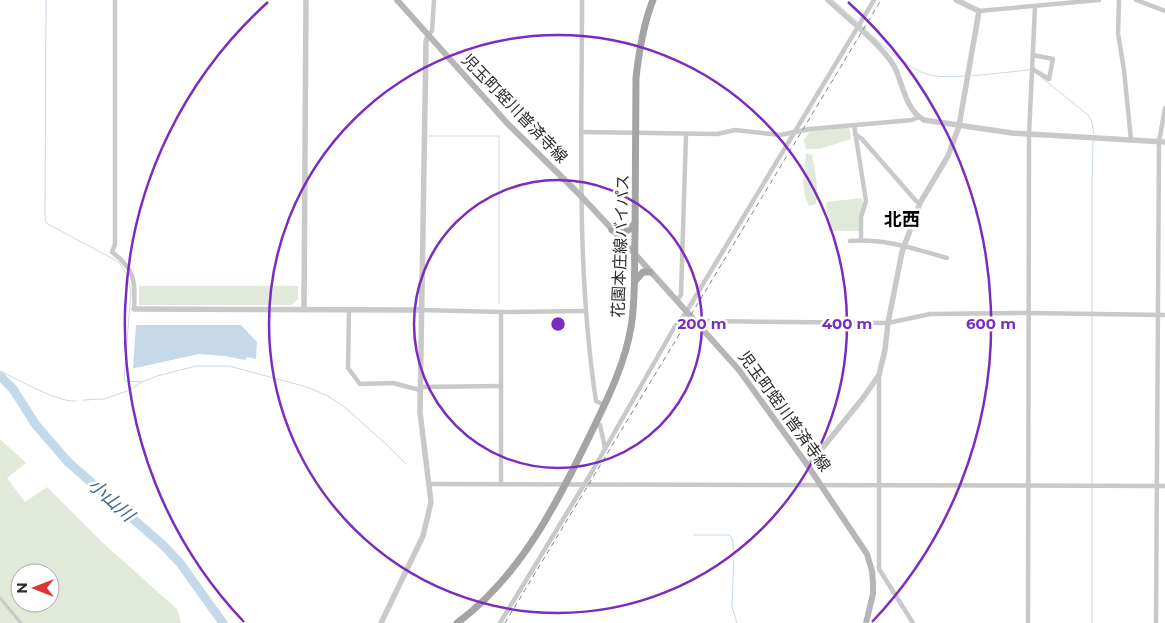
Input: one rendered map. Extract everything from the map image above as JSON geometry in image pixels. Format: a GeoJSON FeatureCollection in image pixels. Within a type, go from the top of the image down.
{"type":"FeatureCollection","features":[{"type":"Feature","properties":{"kind":"main road","name":"児玉町蛭川普済寺線"},"geometry":{"type":"LineString","coordinates":[[397,0],[507,123],[582,197],[739,370],[868,554],[876,570],[873,594],[866,623]]}},
{"type":"Feature","properties":{"kind":"main road","name":"花園本庄線バイパス"},"geometry":{"type":"LineString","coordinates":[[457,623],[496,588],[542,527],[596,424],[620,369],[629,338],[634,308],[636,78],[639,49],[647,15],[654,0]]}},
{"type":"Feature","properties":{"kind":"main road"},"geometry":{"type":"LineString","coordinates":[[612,230],[623,233],[635,223]]}},
{"type":"Feature","properties":{"kind":"main road"},"geometry":{"type":"LineString","coordinates":[[635,281],[643,272],[650,272]]}},
{"type":"Feature","properties":{"kind":"street"},"geometry":{"type":"LineString","coordinates":[[115,0],[115,244],[112,252],[125,263],[132,274],[135,285],[134,309],[585,311]]}},
{"type":"Feature","properties":{"kind":"street"},"geometry":{"type":"LineString","coordinates":[[304,309],[306,0]]}},
{"type":"Feature","properties":{"kind":"street"},"geometry":{"type":"LineString","coordinates":[[381,623],[422,536],[430,508],[430,484],[422,428],[420,389],[426,42],[428,35],[432,31],[434,0]]}},
{"type":"Feature","properties":{"kind":"street"},"geometry":{"type":"LineString","coordinates":[[582,0],[582,197],[585,311],[596,401],[604,405]]}},
{"type":"Feature","properties":{"kind":"street"},"geometry":{"type":"LineString","coordinates":[[828,0],[881,50],[893,64],[909,102],[919,117],[929,122],[1012,133],[1162,142]]}},
{"type":"Feature","properties":{"kind":"street"},"geometry":{"type":"LineString","coordinates":[[500,623],[584,484],[674,328],[686,312],[874,0]]}},
{"type":"Feature","properties":{"kind":"street"},"geometry":{"type":"LineString","coordinates":[[956,0],[979,11],[1035,7],[1055,2],[1099,0]]}},
{"type":"Feature","properties":{"kind":"street"},"geometry":{"type":"LineString","coordinates":[[1025,0],[1025,7]]}},
{"type":"Feature","properties":{"kind":"street"},"geometry":{"type":"LineString","coordinates":[[1119,0],[1118,33],[1131,140]]}},
{"type":"Feature","properties":{"kind":"street"},"geometry":{"type":"LineString","coordinates":[[1136,0],[1165,11]]}},
{"type":"Feature","properties":{"kind":"street"},"geometry":{"type":"LineString","coordinates":[[1028,623],[1029,134],[1035,7]]}},
{"type":"Feature","properties":{"kind":"street"},"geometry":{"type":"LineString","coordinates":[[913,623],[876,570],[880,486],[879,375],[904,246],[920,202],[948,156],[959,126],[979,11]]}},
{"type":"Feature","properties":{"kind":"street"},"geometry":{"type":"LineString","coordinates":[[1032,55],[1053,59],[1049,79],[1032,69]]}},
{"type":"Feature","properties":{"kind":"street"},"geometry":{"type":"LineString","coordinates":[[1156,623],[1158,315],[1162,142],[1165,108]]}},
{"type":"Feature","properties":{"kind":"street"},"geometry":{"type":"LineString","coordinates":[[582,132],[717,134],[735,130],[780,135],[810,129],[919,117]]}},
{"type":"Feature","properties":{"kind":"street"},"geometry":{"type":"LineString","coordinates":[[854,125],[866,202],[860,217],[861,240]]}},
{"type":"Feature","properties":{"kind":"street"},"geometry":{"type":"LineString","coordinates":[[677,300],[681,296],[686,134]]}},
{"type":"Feature","properties":{"kind":"street"},"geometry":{"type":"LineString","coordinates":[[854,134],[862,139],[916,201],[920,202]]}},
{"type":"Feature","properties":{"kind":"street"},"geometry":{"type":"LineString","coordinates":[[850,241],[861,240],[904,246],[947,258]]}},
{"type":"Feature","properties":{"kind":"street"},"geometry":{"type":"LineString","coordinates":[[349,309],[348,368],[360,384],[393,383],[420,389],[501,386]]}},
{"type":"Feature","properties":{"kind":"street"},"geometry":{"type":"LineString","coordinates":[[501,312],[501,484]]}},
{"type":"Feature","properties":{"kind":"street"},"geometry":{"type":"LineString","coordinates":[[698,323],[702,320],[888,323],[930,314],[1165,315]]}},
{"type":"Feature","properties":{"kind":"street"},"geometry":{"type":"LineString","coordinates":[[808,466],[863,398],[879,375]]}},
{"type":"Feature","properties":{"kind":"street"},"geometry":{"type":"LineString","coordinates":[[596,424],[600,426],[605,448]]}},
{"type":"Feature","properties":{"kind":"street"},"geometry":{"type":"LineString","coordinates":[[430,484],[1165,486]]}},
{"type":"Feature","properties":{"kind":"street"},"geometry":{"type":"LineString","coordinates":[[0,598],[21,623]]}},
{"type":"Feature","properties":{"kind":"green space"},"geometry":{"type":"Polygon","coordinates":[[[849,127],[851,139],[820,149],[806,149],[804,140],[810,131],[849,127]]]}},
{"type":"Feature","properties":{"kind":"green space"},"geometry":{"type":"Polygon","coordinates":[[[806,153],[812,155],[817,186],[816,204],[809,206],[804,192],[806,153]]]}},
{"type":"Feature","properties":{"kind":"green space"},"geometry":{"type":"Polygon","coordinates":[[[862,198],[863,204],[859,216],[859,231],[829,231],[826,202],[862,198]]]}},
{"type":"Feature","properties":{"kind":"green space"},"geometry":{"type":"Polygon","coordinates":[[[139,286],[298,286],[298,299],[292,305],[139,305],[139,286]]]}},
{"type":"Feature","properties":{"kind":"green space"},"geometry":{"type":"Polygon","coordinates":[[[0,439],[26,463],[7,478],[25,502],[47,487],[104,544],[177,609],[181,623],[0,623],[0,439]]]}},
{"type":"Feature","properties":{"kind":"water"},"geometry":{"type":"Polygon","coordinates":[[[136,325],[241,325],[257,342],[256,359],[247,357],[245,360],[199,354],[133,368],[136,325]]]}},
{"type":"Feature","properties":{"kind":"waterway"},"geometry":{"type":"LineString","coordinates":[[46,0],[46,223],[119,262],[127,275],[131,291],[124,380],[142,382]]}},
{"type":"Feature","properties":{"kind":"waterway"},"geometry":{"type":"LineString","coordinates":[[833,0],[858,22]]}},
{"type":"Feature","properties":{"kind":"waterway"},"geometry":{"type":"LineString","coordinates":[[861,25],[896,56],[919,71],[935,76],[965,76]]}},
{"type":"Feature","properties":{"kind":"waterway"},"geometry":{"type":"LineString","coordinates":[[971,76],[1029,70]]}},
{"type":"Feature","properties":{"kind":"waterway"},"geometry":{"type":"LineString","coordinates":[[1041,77],[1088,115],[1092,122],[1094,135]]}},
{"type":"Feature","properties":{"kind":"waterway"},"geometry":{"type":"LineString","coordinates":[[429,136],[499,136],[499,304]]}},
{"type":"Feature","properties":{"kind":"waterway"},"geometry":{"type":"LineString","coordinates":[[1092,312],[1093,141]]}},
{"type":"Feature","properties":{"kind":"waterway"},"geometry":{"type":"LineString","coordinates":[[1092,316],[1092,623]]}},
{"type":"Feature","properties":{"kind":"waterway"},"geometry":{"type":"LineString","coordinates":[[83,400],[104,399],[130,390],[142,382],[157,376],[196,366],[229,366],[307,387],[326,395],[342,405],[406,464]]}},
{"type":"Feature","properties":{"kind":"waterway"},"geometry":{"type":"LineString","coordinates":[[0,371],[49,395],[60,399],[76,401]]}},
{"type":"Feature","properties":{"kind":"waterway","name":"小山川"},"geometry":{"type":"LineString","coordinates":[[0,376],[13,389],[36,425],[68,462],[163,545],[180,563],[223,623]]}},
{"type":"Feature","properties":{"kind":"waterway"},"geometry":{"type":"LineString","coordinates":[[694,535],[729,535],[732,538],[734,553],[732,607],[737,623]]}},
{"type":"Feature","properties":{"kind":"railway"},"geometry":{"type":"LineString","coordinates":[[505,623],[881,0]]}},
{"type":"Feature","properties":{"kind":"district","name":"北西"},"geometry":{"type":"Point","coordinates":[902,220]}}]}
